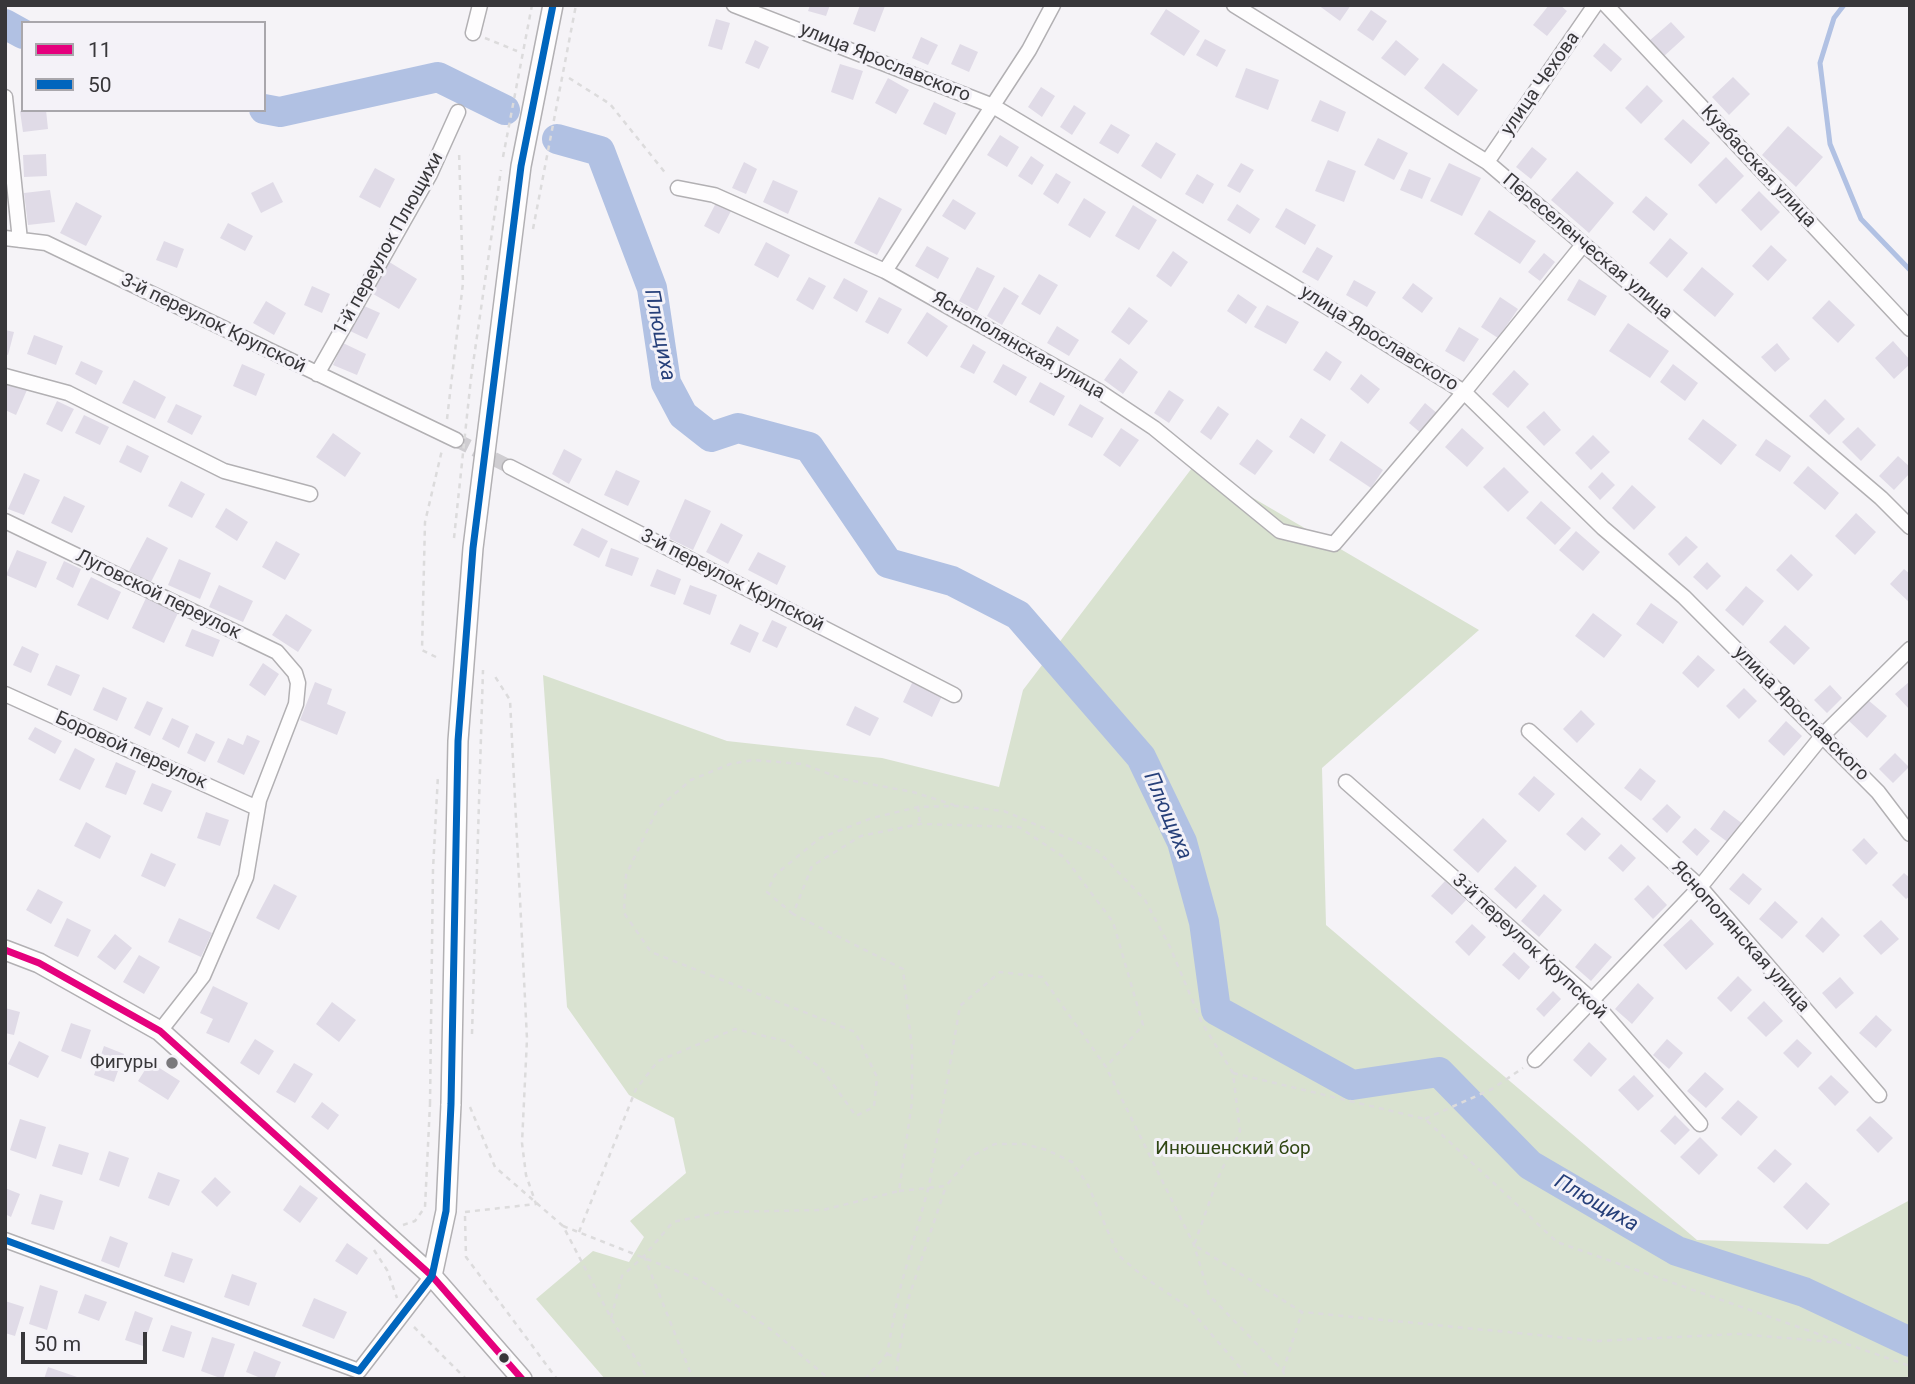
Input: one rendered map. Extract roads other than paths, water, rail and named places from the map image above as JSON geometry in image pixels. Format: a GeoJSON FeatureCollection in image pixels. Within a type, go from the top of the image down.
{"type":"FeatureCollection","features":[{"type":"Feature","properties":{"kind":"main road"},"geometry":{"type":"LineString","coordinates":[[432,1276],[446,1211],[451,1104],[458,741],[473,548],[521,166],[553,5]]}},
{"type":"Feature","properties":{"kind":"main road"},"geometry":{"type":"LineString","coordinates":[[5,950],[39,963],[160,1031],[432,1276],[523,1379]]}},
{"type":"Feature","properties":{"kind":"street"},"geometry":{"type":"LineString","coordinates":[[473,33],[480,5]]}},
{"type":"Feature","properties":{"kind":"street","name":"улица Ярославского"},"geometry":{"type":"LineString","coordinates":[[734,5],[993,106],[1287,282],[1464,392],[1603,528],[1684,597],[1878,792],[1910,834]]}},
{"type":"Feature","properties":{"kind":"street"},"geometry":{"type":"LineString","coordinates":[[886,271],[1029,50],[1053,5]]}},
{"type":"Feature","properties":{"kind":"street","name":"Переселенческая улица"},"geometry":{"type":"LineString","coordinates":[[1234,5],[1487,162],[1582,246],[1748,384],[1910,527]]}},
{"type":"Feature","properties":{"kind":"street","name":"улица Чехова"},"geometry":{"type":"LineString","coordinates":[[1487,162],[1595,5]]}},
{"type":"Feature","properties":{"kind":"street","name":"Кузбасская улица"},"geometry":{"type":"LineString","coordinates":[[1606,5],[1910,329]]}},
{"type":"Feature","properties":{"kind":"street"},"geometry":{"type":"LineString","coordinates":[[5,97],[12,239]]}},
{"type":"Feature","properties":{"kind":"street","name":"1-й переулок Плющихи"},"geometry":{"type":"LineString","coordinates":[[317,374],[430,174],[458,112]]}},
{"type":"Feature","properties":{"kind":"street","name":"Яснополянская улица"},"geometry":{"type":"LineString","coordinates":[[678,188],[715,195],[886,271],[1100,392],[1154,428],[1280,531],[1334,544],[1464,392]]}},
{"type":"Feature","properties":{"kind":"street","name":"3-й переулок Крупской"},"geometry":{"type":"LineString","coordinates":[[12,239],[46,243],[450,438]]}},
{"type":"Feature","properties":{"kind":"street"},"geometry":{"type":"LineString","coordinates":[[1464,392],[1582,246]]}},
{"type":"Feature","properties":{"kind":"street"},"geometry":{"type":"LineString","coordinates":[[5,376],[68,393],[224,471],[310,494]]}},
{"type":"Feature","properties":{"kind":"street","name":"3-й переулок Крупской"},"geometry":{"type":"LineString","coordinates":[[510,467],[954,695]]}},
{"type":"Feature","properties":{"kind":"street","name":"Луговской переулок"},"geometry":{"type":"LineString","coordinates":[[5,520],[277,652],[291,666],[298,683],[293,712],[257,808]]}},
{"type":"Feature","properties":{"kind":"street"},"geometry":{"type":"LineString","coordinates":[[1535,1060],[1700,887],[1823,735],[1910,649]]}},
{"type":"Feature","properties":{"kind":"street","name":"Боровой переулок"},"geometry":{"type":"LineString","coordinates":[[5,694],[257,808]]}},
{"type":"Feature","properties":{"kind":"street","name":"Яснополянская улица"},"geometry":{"type":"LineString","coordinates":[[1530,731],[1700,887],[1879,1095]]}},
{"type":"Feature","properties":{"kind":"street","name":"3-й переулок Крупской"},"geometry":{"type":"LineString","coordinates":[[1346,782],[1592,1000],[1700,1124]]}},
{"type":"Feature","properties":{"kind":"street"},"geometry":{"type":"LineString","coordinates":[[160,1031],[204,976],[246,877],[257,808]]}},
{"type":"Feature","properties":{"kind":"street"},"geometry":{"type":"LineString","coordinates":[[5,1240],[360,1375],[432,1276]]}},
{"type":"Feature","properties":{"kind":"waterway"},"geometry":{"type":"LineString","coordinates":[[1844,5],[1834,18],[1820,63],[1830,144],[1861,219],[1910,270]]}},
{"type":"Feature","properties":{"kind":"waterway","name":"Плющиха"},"geometry":{"type":"LineString","coordinates":[[5,24],[21,33]]}},
{"type":"Feature","properties":{"kind":"waterway","name":"Плющиха"},"geometry":{"type":"LineString","coordinates":[[266,109],[280,112],[438,77],[505,110]]}},
{"type":"Feature","properties":{"kind":"waterway","name":"Плющиха"},"geometry":{"type":"LineString","coordinates":[[557,139],[600,151],[652,288],[666,383],[683,415],[711,437],[738,428],[809,447],[888,563],[952,581],[1018,615],[1141,757],[1182,842],[1204,922],[1216,1010],[1352,1085],[1439,1072],[1530,1165],[1677,1251],[1804,1292],[1910,1342]]}},
{"type":"Feature","properties":{"kind":"tunnel"},"geometry":{"type":"LineString","coordinates":[[456,440],[510,467]]}},
{"type":"Feature","properties":{"kind":"place","name":"Фигуры"},"geometry":{"type":"Point","coordinates":[172,1063]}},
{"type":"Feature","properties":{"kind":"park label","name":"Инюшенский бор"},"geometry":{"type":"Point","coordinates":[1233,1149]}}]}
